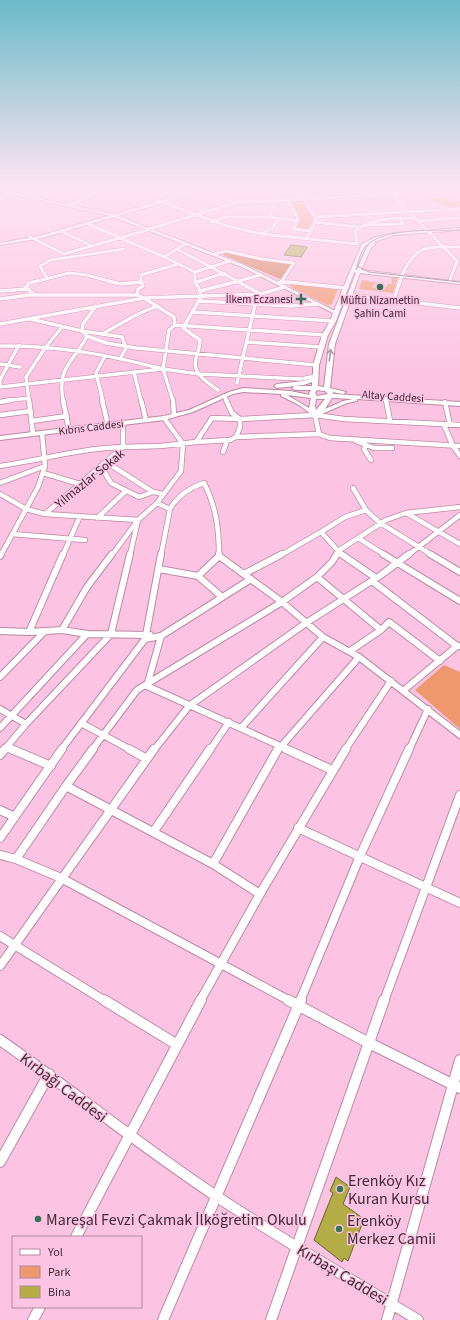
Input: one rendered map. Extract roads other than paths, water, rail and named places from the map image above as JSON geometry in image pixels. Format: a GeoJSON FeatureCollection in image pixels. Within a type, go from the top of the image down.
{"type":"FeatureCollection","features":[{"type":"Feature","properties":{"kind":"main road"},"geometry":{"type":"LineString","coordinates":[[315,415],[312,406],[314,396],[312,392],[315,389],[316,365],[321,347],[325,335],[337,313],[345,288],[362,249]]}},
{"type":"Feature","properties":{"kind":"main road"},"geometry":{"type":"LineString","coordinates":[[315,415],[324,406],[330,392],[327,389],[332,344],[368,249]]}},
{"type":"Feature","properties":{"kind":"main road"},"geometry":{"type":"LineString","coordinates":[[352,271],[460,282]]}},
{"type":"Feature","properties":{"kind":"main road"},"geometry":{"type":"LineString","coordinates":[[402,276],[460,282]]}},
{"type":"Feature","properties":{"kind":"main road"},"geometry":{"type":"LineString","coordinates":[[328,376],[338,385],[359,394]]}},
{"type":"Feature","properties":{"kind":"main road"},"geometry":{"type":"LineString","coordinates":[[277,386],[304,383],[315,378]]}},
{"type":"Feature","properties":{"kind":"main road","name":"Kıbrıs Caddesi"},"geometry":{"type":"LineString","coordinates":[[182,412],[184,409],[242,385],[315,389]]}},
{"type":"Feature","properties":{"kind":"main road","name":"Altay Caddesi"},"geometry":{"type":"LineString","coordinates":[[315,389],[327,389],[359,394],[460,401]]}},
{"type":"Feature","properties":{"kind":"main road","name":"Kıbrıs Caddesi"},"geometry":{"type":"LineString","coordinates":[[0,438],[164,418],[182,412],[191,411],[224,396],[243,390],[272,391],[314,396]]}},
{"type":"Feature","properties":{"kind":"main road"},"geometry":{"type":"LineString","coordinates":[[272,391],[288,397],[315,415]]}},
{"type":"Feature","properties":{"kind":"main road","name":"Altay Caddesi"},"geometry":{"type":"LineString","coordinates":[[314,396],[320,398],[328,396],[460,404]]}},
{"type":"Feature","properties":{"kind":"main road"},"geometry":{"type":"LineString","coordinates":[[315,415],[345,402],[368,398]]}},
{"type":"Feature","properties":{"kind":"street"},"geometry":{"type":"LineString","coordinates":[[54,249],[64,254],[83,249]]}},
{"type":"Feature","properties":{"kind":"street"},"geometry":{"type":"LineString","coordinates":[[47,278],[44,269],[40,266],[51,260],[124,249]]}},
{"type":"Feature","properties":{"kind":"street"},"geometry":{"type":"LineString","coordinates":[[144,249],[194,272],[230,261]]}},
{"type":"Feature","properties":{"kind":"street"},"geometry":{"type":"LineString","coordinates":[[164,257],[177,249],[212,266],[260,294]]}},
{"type":"Feature","properties":{"kind":"street"},"geometry":{"type":"LineString","coordinates":[[198,249],[214,254],[278,283],[337,313]]}},
{"type":"Feature","properties":{"kind":"street"},"geometry":{"type":"LineString","coordinates":[[394,300],[402,276],[412,255],[416,252],[438,249]]}},
{"type":"Feature","properties":{"kind":"street"},"geometry":{"type":"LineString","coordinates":[[443,249],[459,264],[450,280]]}},
{"type":"Feature","properties":{"kind":"street"},"geometry":{"type":"LineString","coordinates":[[214,254],[226,251],[268,260],[294,263],[283,281],[278,283]]}},
{"type":"Feature","properties":{"kind":"street"},"geometry":{"type":"LineString","coordinates":[[137,295],[138,289],[143,286],[140,275],[178,264]]}},
{"type":"Feature","properties":{"kind":"street"},"geometry":{"type":"LineString","coordinates":[[194,272],[200,293],[198,301],[183,328],[200,340],[201,346],[196,366],[199,374],[218,390]]}},
{"type":"Feature","properties":{"kind":"street"},"geometry":{"type":"LineString","coordinates":[[27,288],[26,287],[29,283],[74,273],[121,284],[141,282]]}},
{"type":"Feature","properties":{"kind":"street"},"geometry":{"type":"LineString","coordinates":[[196,282],[224,273]]}},
{"type":"Feature","properties":{"kind":"street"},"geometry":{"type":"LineString","coordinates":[[200,293],[260,275]]}},
{"type":"Feature","properties":{"kind":"street"},"geometry":{"type":"LineString","coordinates":[[278,283],[288,282],[345,288]]}},
{"type":"Feature","properties":{"kind":"street"},"geometry":{"type":"LineString","coordinates":[[0,324],[144,298],[200,293],[260,294],[284,287]]}},
{"type":"Feature","properties":{"kind":"street"},"geometry":{"type":"LineString","coordinates":[[0,291],[27,288]]}},
{"type":"Feature","properties":{"kind":"street"},"geometry":{"type":"LineString","coordinates":[[27,288],[34,295]]}},
{"type":"Feature","properties":{"kind":"street"},"geometry":{"type":"LineString","coordinates":[[238,383],[238,374],[250,331],[255,305],[260,294]]}},
{"type":"Feature","properties":{"kind":"street"},"geometry":{"type":"LineString","coordinates":[[0,299],[34,295],[137,295],[174,317],[176,325]]}},
{"type":"Feature","properties":{"kind":"street"},"geometry":{"type":"LineString","coordinates":[[350,295],[460,308]]}},
{"type":"Feature","properties":{"kind":"street"},"geometry":{"type":"LineString","coordinates":[[198,301],[291,306],[317,304]]}},
{"type":"Feature","properties":{"kind":"street"},"geometry":{"type":"LineString","coordinates":[[82,331],[84,324],[96,306]]}},
{"type":"Feature","properties":{"kind":"street"},"geometry":{"type":"LineString","coordinates":[[102,334],[138,314],[157,306]]}},
{"type":"Feature","properties":{"kind":"street"},"geometry":{"type":"LineString","coordinates":[[192,312],[333,321]]}},
{"type":"Feature","properties":{"kind":"street"},"geometry":{"type":"LineString","coordinates":[[29,319],[82,331],[122,337],[126,348],[120,359]]}},
{"type":"Feature","properties":{"kind":"street"},"geometry":{"type":"LineString","coordinates":[[174,415],[173,400],[162,369],[167,352],[168,330],[176,325],[325,335]]}},
{"type":"Feature","properties":{"kind":"street"},"geometry":{"type":"LineString","coordinates":[[33,434],[26,377],[45,348],[62,327]]}},
{"type":"Feature","properties":{"kind":"street"},"geometry":{"type":"LineString","coordinates":[[82,331],[87,336],[100,342],[126,348],[198,357],[316,365]]}},
{"type":"Feature","properties":{"kind":"street"},"geometry":{"type":"LineString","coordinates":[[69,430],[62,380],[65,371],[79,351],[87,336]]}},
{"type":"Feature","properties":{"kind":"street"},"geometry":{"type":"LineString","coordinates":[[247,342],[321,347]]}},
{"type":"Feature","properties":{"kind":"street"},"geometry":{"type":"LineString","coordinates":[[19,345],[7,364],[0,380],[0,387],[162,369]]}},
{"type":"Feature","properties":{"kind":"street"},"geometry":{"type":"LineString","coordinates":[[0,346],[19,345],[79,351],[162,369],[199,374],[238,374],[301,379],[315,378]]}},
{"type":"Feature","properties":{"kind":"street"},"geometry":{"type":"LineString","coordinates":[[105,356],[96,373],[108,425]]}},
{"type":"Feature","properties":{"kind":"street"},"geometry":{"type":"LineString","coordinates":[[0,364],[20,367]]}},
{"type":"Feature","properties":{"kind":"street"},"geometry":{"type":"LineString","coordinates":[[134,372],[146,420]]}},
{"type":"Feature","properties":{"kind":"street"},"geometry":{"type":"LineString","coordinates":[[224,396],[232,413],[240,419]]}},
{"type":"Feature","properties":{"kind":"street"},"geometry":{"type":"LineString","coordinates":[[0,402],[29,398]]}},
{"type":"Feature","properties":{"kind":"street"},"geometry":{"type":"LineString","coordinates":[[386,399],[390,421]]}},
{"type":"Feature","properties":{"kind":"street"},"geometry":{"type":"LineString","coordinates":[[445,402],[447,425],[453,446],[460,456]]}},
{"type":"Feature","properties":{"kind":"street"},"geometry":{"type":"LineString","coordinates":[[0,415],[31,411]]}},
{"type":"Feature","properties":{"kind":"street"},"geometry":{"type":"LineString","coordinates":[[315,415],[319,434]]}},
{"type":"Feature","properties":{"kind":"street"},"geometry":{"type":"LineString","coordinates":[[196,442],[212,418],[240,419],[315,415],[460,426]]}},
{"type":"Feature","properties":{"kind":"street"},"geometry":{"type":"LineString","coordinates":[[32,421],[67,416]]}},
{"type":"Feature","properties":{"kind":"street"},"geometry":{"type":"LineString","coordinates":[[62,630],[87,587],[138,520],[157,503],[181,470],[183,444],[164,418]]}},
{"type":"Feature","properties":{"kind":"street"},"geometry":{"type":"LineString","coordinates":[[236,436],[240,427],[240,419]]}},
{"type":"Feature","properties":{"kind":"street"},"geometry":{"type":"LineString","coordinates":[[0,466],[46,459],[95,448],[123,448],[123,423]]}},
{"type":"Feature","properties":{"kind":"street"},"geometry":{"type":"LineString","coordinates":[[0,556],[26,509],[43,473],[46,459],[42,433]]}},
{"type":"Feature","properties":{"kind":"street"},"geometry":{"type":"LineString","coordinates":[[223,452],[227,441],[236,436],[319,434],[330,438],[353,440],[460,446]]}},
{"type":"Feature","properties":{"kind":"street"},"geometry":{"type":"LineString","coordinates":[[353,440],[366,446],[387,450],[392,448]]}},
{"type":"Feature","properties":{"kind":"street","name":"Yılmazlar Sokak"},"geometry":{"type":"LineString","coordinates":[[46,514],[123,448],[227,441]]}},
{"type":"Feature","properties":{"kind":"street"},"geometry":{"type":"LineString","coordinates":[[366,446],[364,449],[371,460]]}},
{"type":"Feature","properties":{"kind":"street"},"geometry":{"type":"LineString","coordinates":[[106,462],[153,492],[163,494]]}},
{"type":"Feature","properties":{"kind":"street"},"geometry":{"type":"LineString","coordinates":[[0,483],[45,466]]}},
{"type":"Feature","properties":{"kind":"street"},"geometry":{"type":"LineString","coordinates":[[98,469],[105,473],[111,483],[140,497],[153,492]]}},
{"type":"Feature","properties":{"kind":"street"},"geometry":{"type":"LineString","coordinates":[[43,473],[80,484]]}},
{"type":"Feature","properties":{"kind":"street"},"geometry":{"type":"LineString","coordinates":[[146,635],[170,509],[176,497],[193,487],[204,483],[214,502],[219,529],[219,556],[198,576]]}},
{"type":"Feature","properties":{"kind":"street"},"geometry":{"type":"LineString","coordinates":[[353,488],[366,510],[380,523],[420,546],[460,572]]}},
{"type":"Feature","properties":{"kind":"street"},"geometry":{"type":"LineString","coordinates":[[97,518],[126,491]]}},
{"type":"Feature","properties":{"kind":"street"},"geometry":{"type":"LineString","coordinates":[[0,494],[26,509],[46,514]]}},
{"type":"Feature","properties":{"kind":"street"},"geometry":{"type":"LineString","coordinates":[[157,503],[170,509]]}},
{"type":"Feature","properties":{"kind":"street"},"geometry":{"type":"LineString","coordinates":[[16,859],[66,786],[137,690],[147,686],[161,674],[282,602],[317,577],[332,562],[338,551],[380,523],[406,512],[460,508]]}},
{"type":"Feature","properties":{"kind":"street"},"geometry":{"type":"LineString","coordinates":[[244,574],[308,540],[346,517],[366,510]]}},
{"type":"Feature","properties":{"kind":"street"},"geometry":{"type":"LineString","coordinates":[[406,512],[460,544]]}},
{"type":"Feature","properties":{"kind":"street","name":"Yılmazlar Sokak"},"geometry":{"type":"LineString","coordinates":[[46,514],[138,520]]}},
{"type":"Feature","properties":{"kind":"street"},"geometry":{"type":"LineString","coordinates":[[0,966],[110,808],[146,759],[189,706],[306,623],[345,599],[398,563],[460,515]]}},
{"type":"Feature","properties":{"kind":"street"},"geometry":{"type":"LineString","coordinates":[[29,632],[80,516]]}},
{"type":"Feature","properties":{"kind":"street"},"geometry":{"type":"LineString","coordinates":[[0,755],[26,724],[111,634],[138,520]]}},
{"type":"Feature","properties":{"kind":"street"},"geometry":{"type":"LineString","coordinates":[[321,532],[328,542],[338,551],[458,646],[404,690]]}},
{"type":"Feature","properties":{"kind":"street"},"geometry":{"type":"LineString","coordinates":[[12,534],[85,540]]}},
{"type":"Feature","properties":{"kind":"street"},"geometry":{"type":"LineString","coordinates":[[358,538],[460,601]]}},
{"type":"Feature","properties":{"kind":"street"},"geometry":{"type":"LineString","coordinates":[[219,556],[282,602],[323,637],[359,657],[404,690],[460,735]]}},
{"type":"Feature","properties":{"kind":"street"},"geometry":{"type":"LineString","coordinates":[[159,569],[198,576],[222,597]]}},
{"type":"Feature","properties":{"kind":"street"},"geometry":{"type":"LineString","coordinates":[[317,577],[381,630]]}},
{"type":"Feature","properties":{"kind":"street"},"geometry":{"type":"LineString","coordinates":[[0,838],[81,723],[145,640],[161,636],[251,579]]}},
{"type":"Feature","properties":{"kind":"street"},"geometry":{"type":"LineString","coordinates":[[350,651],[381,630],[389,622],[440,662]]}},
{"type":"Feature","properties":{"kind":"street"},"geometry":{"type":"LineString","coordinates":[[0,631],[29,632],[62,630],[87,634],[161,636]]}},
{"type":"Feature","properties":{"kind":"street"},"geometry":{"type":"LineString","coordinates":[[0,677],[45,631]]}},
{"type":"Feature","properties":{"kind":"street"},"geometry":{"type":"LineString","coordinates":[[0,728],[87,634]]}},
{"type":"Feature","properties":{"kind":"street"},"geometry":{"type":"LineString","coordinates":[[147,686],[161,636]]}},
{"type":"Feature","properties":{"kind":"street"},"geometry":{"type":"LineString","coordinates":[[241,728],[323,637]]}},
{"type":"Feature","properties":{"kind":"street"},"geometry":{"type":"LineString","coordinates":[[213,864],[280,746],[359,657]]}},
{"type":"Feature","properties":{"kind":"street"},"geometry":{"type":"LineString","coordinates":[[77,1236],[176,1044],[260,894],[332,770],[391,680]]}},
{"type":"Feature","properties":{"kind":"street"},"geometry":{"type":"LineString","coordinates":[[147,686],[332,770]]}},
{"type":"Feature","properties":{"kind":"street"},"geometry":{"type":"LineString","coordinates":[[0,709],[26,724]]}},
{"type":"Feature","properties":{"kind":"street"},"geometry":{"type":"LineString","coordinates":[[163,1320],[299,1004],[360,856],[428,709]]}},
{"type":"Feature","properties":{"kind":"street"},"geometry":{"type":"LineString","coordinates":[[154,831],[228,722]]}},
{"type":"Feature","properties":{"kind":"street"},"geometry":{"type":"LineString","coordinates":[[81,723],[146,759]]}},
{"type":"Feature","properties":{"kind":"street"},"geometry":{"type":"LineString","coordinates":[[6,747],[51,766]]}},
{"type":"Feature","properties":{"kind":"street"},"geometry":{"type":"LineString","coordinates":[[66,786],[154,831],[213,864],[260,894]]}},
{"type":"Feature","properties":{"kind":"street"},"geometry":{"type":"LineString","coordinates":[[271,1320],[369,1043],[460,795]]}},
{"type":"Feature","properties":{"kind":"street"},"geometry":{"type":"LineString","coordinates":[[0,810],[15,817]]}},
{"type":"Feature","properties":{"kind":"street"},"geometry":{"type":"LineString","coordinates":[[298,828],[460,903]]}},
{"type":"Feature","properties":{"kind":"street"},"geometry":{"type":"LineString","coordinates":[[0,855],[16,859],[61,878],[222,962],[369,1043],[457,1086]]}},
{"type":"Feature","properties":{"kind":"street"},"geometry":{"type":"LineString","coordinates":[[0,936],[176,1044]]}},
{"type":"Feature","properties":{"kind":"street","name":"Kırbağı Caddesi"},"geometry":{"type":"LineString","coordinates":[[0,1040],[49,1074],[128,1135]]}},
{"type":"Feature","properties":{"kind":"street"},"geometry":{"type":"LineString","coordinates":[[387,1320],[457,1086],[460,1060]]}},
{"type":"Feature","properties":{"kind":"street"},"geometry":{"type":"LineString","coordinates":[[0,1162],[49,1074]]}},
{"type":"Feature","properties":{"kind":"street","name":"Kırbaşı Caddesi"},"geometry":{"type":"LineString","coordinates":[[128,1135],[217,1197],[418,1320]]}},
{"type":"Feature","properties":{"kind":"street"},"geometry":{"type":"LineString","coordinates":[[33,1320],[39,1308]]}},
{"type":"Feature","properties":{"kind":"tram line"},"geometry":{"type":"LineString","coordinates":[[364,249],[361,253],[357,266],[369,272],[460,282]]}},
{"type":"Feature","properties":{"kind":"place","name":"Müftü Nizamettin Şahin Cami"},"geometry":{"type":"Point","coordinates":[380,287]}},
{"type":"Feature","properties":{"kind":"place","name":"İlkem Eczanesi"},"geometry":{"type":"Point","coordinates":[301,299]}},
{"type":"Feature","properties":{"kind":"place","name":"Erenköy Kız Kuran Kursu"},"geometry":{"type":"Point","coordinates":[340,1189]}},
{"type":"Feature","properties":{"kind":"place","name":"Mareşal Fevzi Çakmak İlköğretim Okulu"},"geometry":{"type":"Point","coordinates":[38,1219]}},
{"type":"Feature","properties":{"kind":"place","name":"Erenköy Merkez Camii"},"geometry":{"type":"Point","coordinates":[339,1229]}}]}
